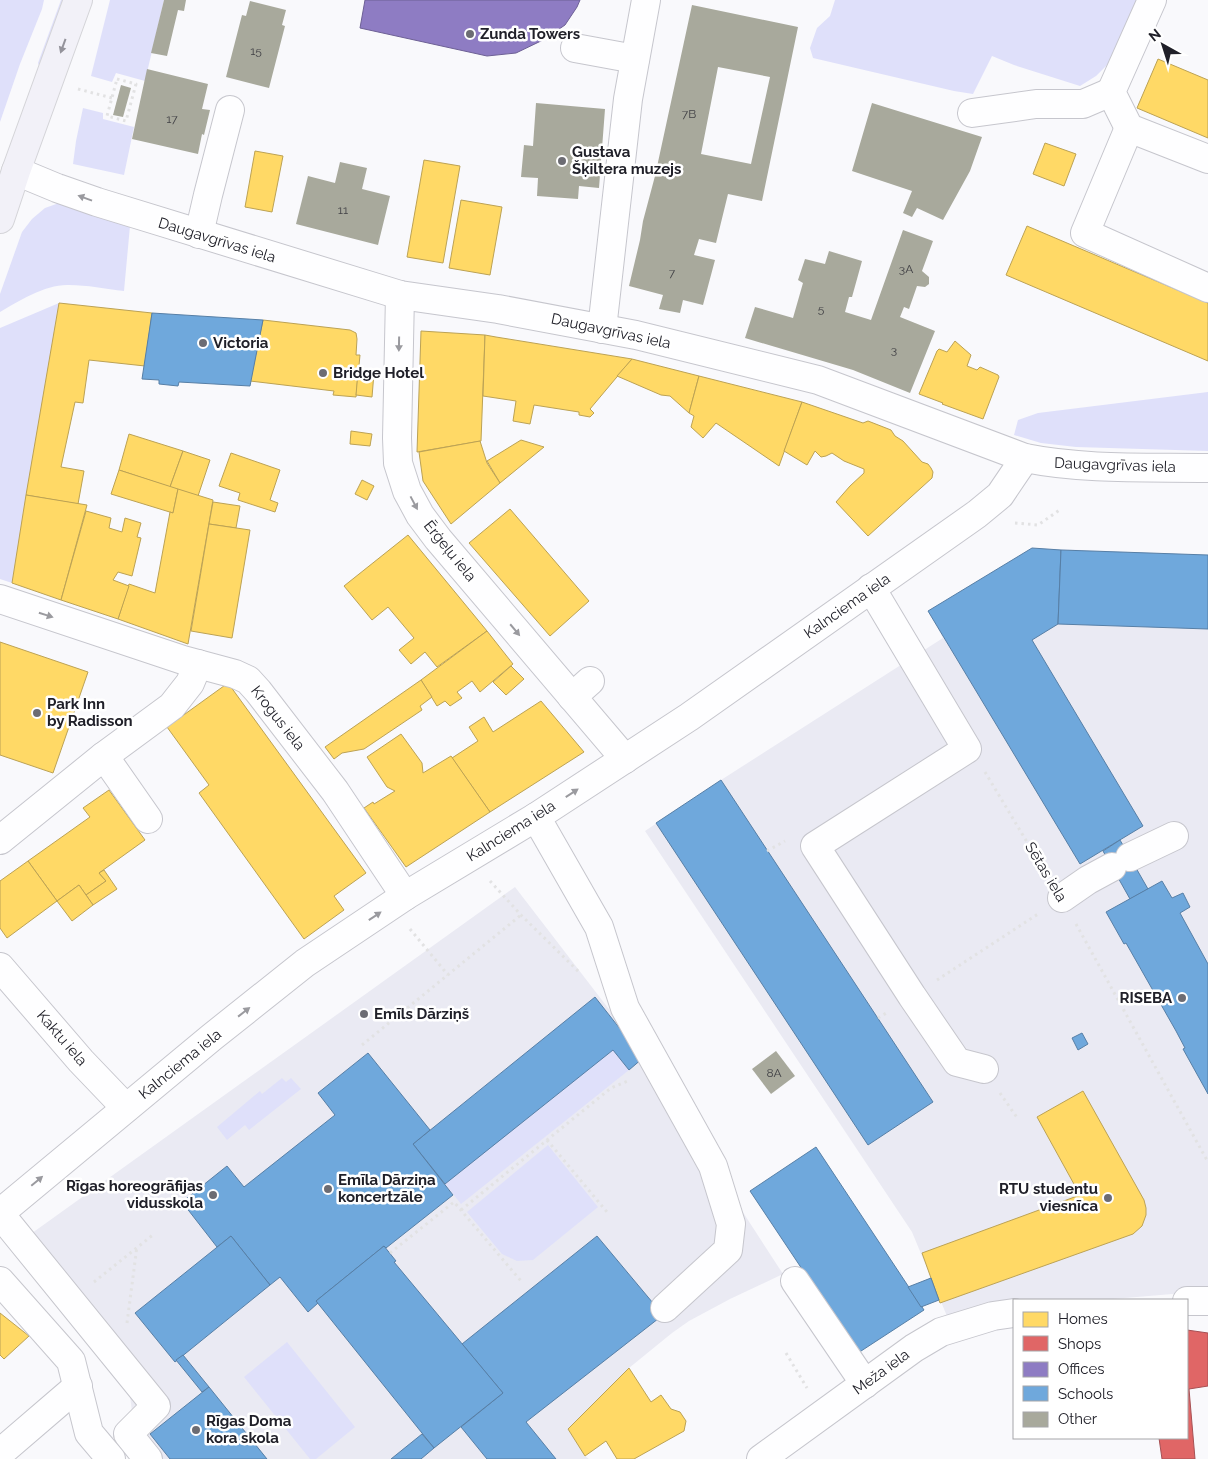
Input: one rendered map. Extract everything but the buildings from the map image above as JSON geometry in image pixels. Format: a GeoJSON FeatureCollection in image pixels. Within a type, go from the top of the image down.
{"type":"FeatureCollection","features":[{"type":"Feature","properties":{"kind":"main road"},"geometry":{"type":"LineString","coordinates":[[0,219],[78,0]]}},
{"type":"Feature","properties":{"kind":"street"},"geometry":{"type":"LineString","coordinates":[[602,328],[628,99],[646,0]]}},
{"type":"Feature","properties":{"kind":"street"},"geometry":{"type":"LineString","coordinates":[[972,113],[1036,104],[1083,104],[1111,92],[1152,0]]}},
{"type":"Feature","properties":{"kind":"street"},"geometry":{"type":"LineString","coordinates":[[575,48],[635,59]]}},
{"type":"Feature","properties":{"kind":"street"},"geometry":{"type":"LineString","coordinates":[[1111,92],[1129,128],[1208,159]]}},
{"type":"Feature","properties":{"kind":"street"},"geometry":{"type":"LineString","coordinates":[[199,234],[230,110]]}},
{"type":"Feature","properties":{"kind":"street"},"geometry":{"type":"LineString","coordinates":[[1129,128],[1085,233],[1208,288]]}},
{"type":"Feature","properties":{"kind":"street","name":"Daugavgrīvas iela"},"geometry":{"type":"LineString","coordinates":[[16,171],[56,188],[131,214],[400,295],[498,308],[602,328],[818,380],[1025,458],[1053,464],[1084,466],[1208,468]]}},
{"type":"Feature","properties":{"kind":"street","name":"Ērģeļu iela"},"geometry":{"type":"LineString","coordinates":[[400,295],[397,438],[398,463],[407,491],[420,515],[438,540],[581,689],[625,759]]}},
{"type":"Feature","properties":{"kind":"street","name":"Kalnciema iela"},"geometry":{"type":"LineString","coordinates":[[0,1213],[212,1037],[305,963],[405,896],[536,817],[689,717],[977,514],[1000,495],[1025,458]]}},
{"type":"Feature","properties":{"kind":"street"},"geometry":{"type":"LineString","coordinates":[[871,588],[967,749],[815,846],[957,1062],[984,1069]]}},
{"type":"Feature","properties":{"kind":"street","name":"Krogus iela"},"geometry":{"type":"LineString","coordinates":[[0,600],[183,660],[235,674],[248,680],[335,791],[405,896]]}},
{"type":"Feature","properties":{"kind":"street"},"geometry":{"type":"LineString","coordinates":[[0,840],[104,756],[172,706],[190,683],[198,664]]}},
{"type":"Feature","properties":{"kind":"street"},"geometry":{"type":"LineString","coordinates":[[104,756],[148,818]]}},
{"type":"Feature","properties":{"kind":"street"},"geometry":{"type":"LineString","coordinates":[[536,817],[599,927],[625,1008],[713,1166],[731,1224],[728,1250],[665,1308]]}},
{"type":"Feature","properties":{"kind":"street"},"geometry":{"type":"LineString","coordinates":[[1062,898],[1088,880],[1174,836]]}},
{"type":"Feature","properties":{"kind":"street","name":"Kaktu iela"},"geometry":{"type":"LineString","coordinates":[[0,966],[81,1061],[126,1108]]}},
{"type":"Feature","properties":{"kind":"street"},"geometry":{"type":"LineString","coordinates":[[0,1213],[156,1406],[128,1434],[148,1459]]}},
{"type":"Feature","properties":{"kind":"street"},"geometry":{"type":"LineString","coordinates":[[795,1281],[864,1384]]}},
{"type":"Feature","properties":{"kind":"street"},"geometry":{"type":"LineString","coordinates":[[0,1282],[72,1361],[89,1433],[111,1459]]}},
{"type":"Feature","properties":{"kind":"street"},"geometry":{"type":"LineString","coordinates":[[1188,1301],[1208,1301]]}},
{"type":"Feature","properties":{"kind":"street","name":"Meža iela"},"geometry":{"type":"LineString","coordinates":[[761,1459],[914,1348],[941,1332],[993,1316],[1013,1313]]}},
{"type":"Feature","properties":{"kind":"street"},"geometry":{"type":"LineString","coordinates":[[0,1454],[78,1386]]}},
{"type":"Feature","properties":{"kind":"path"},"geometry":{"type":"LineString","coordinates":[[117,79],[136,84],[126,121],[107,116],[112,98],[117,79]]}},
{"type":"Feature","properties":{"kind":"path"},"geometry":{"type":"LineString","coordinates":[[76,89],[112,98]]}},
{"type":"Feature","properties":{"kind":"path"},"geometry":{"type":"LineString","coordinates":[[1015,524],[1038,525],[1061,509]]}},
{"type":"Feature","properties":{"kind":"path","name":"Sētas iela"},"geometry":{"type":"LineString","coordinates":[[967,749],[981,765],[1062,898],[1208,1162]]}},
{"type":"Feature","properties":{"kind":"path"},"geometry":{"type":"LineString","coordinates":[[484,875],[521,915],[580,973]]}},
{"type":"Feature","properties":{"kind":"path"},"geometry":{"type":"LineString","coordinates":[[878,1018],[1062,898]]}},
{"type":"Feature","properties":{"kind":"path"},"geometry":{"type":"LineString","coordinates":[[362,1045],[521,915]]}},
{"type":"Feature","properties":{"kind":"path"},"geometry":{"type":"LineString","coordinates":[[405,923],[448,975]]}},
{"type":"Feature","properties":{"kind":"path"},"geometry":{"type":"LineString","coordinates":[[461,1210],[611,1088],[631,1080],[654,1060]]}},
{"type":"Feature","properties":{"kind":"path"},"geometry":{"type":"LineString","coordinates":[[547,1140],[607,1212]]}},
{"type":"Feature","properties":{"kind":"path"},"geometry":{"type":"LineString","coordinates":[[390,1254],[454,1202],[521,1281]]}},
{"type":"Feature","properties":{"kind":"path"},"geometry":{"type":"LineString","coordinates":[[93,1282],[154,1234]]}},
{"type":"Feature","properties":{"kind":"path"},"geometry":{"type":"LineString","coordinates":[[126,1328],[138,1246]]}},
{"type":"Feature","properties":{"kind":"path"},"geometry":{"type":"LineString","coordinates":[[786,1353],[824,1414]]}},
{"type":"Feature","properties":{"kind":"shaded area"},"geometry":{"type":"Polygon","coordinates":[[[0,0],[44,0],[0,122],[0,0]]]}},
{"type":"Feature","properties":{"kind":"shaded area"},"geometry":{"type":"Polygon","coordinates":[[[61,0],[65,0],[40,68],[38,63],[61,0]]]}},
{"type":"Feature","properties":{"kind":"shaded area"},"geometry":{"type":"Polygon","coordinates":[[[110,0],[164,0],[145,81],[116,73],[112,82],[91,76],[110,0]]]}},
{"type":"Feature","properties":{"kind":"shaded area"},"geometry":{"type":"Polygon","coordinates":[[[835,0],[1137,0],[1109,63],[1096,76],[1080,86],[992,56],[973,94],[813,58],[810,48],[817,28],[830,16],[835,0]]]}},
{"type":"Feature","properties":{"kind":"shaded area"},"geometry":{"type":"Polygon","coordinates":[[[83,108],[103,113],[103,119],[134,127],[124,175],[73,164],[83,108]]]}},
{"type":"Feature","properties":{"kind":"shaded area"},"geometry":{"type":"Polygon","coordinates":[[[59,203],[130,226],[124,291],[60,285],[33,294],[0,312],[0,294],[22,232],[32,219],[45,208],[59,203]]]}},
{"type":"Feature","properties":{"kind":"shaded area"},"geometry":{"type":"Polygon","coordinates":[[[59,303],[12,583],[0,579],[0,328],[59,303]]]}},
{"type":"Feature","properties":{"kind":"shaded area"},"geometry":{"type":"Polygon","coordinates":[[[1208,392],[1208,451],[1076,447],[1041,443],[1014,435],[1018,420],[1038,413],[1208,392]]]}},
{"type":"Feature","properties":{"kind":"shaded area"},"geometry":{"type":"Polygon","coordinates":[[[1032,548],[1208,555],[1208,1291],[1113,1299],[1013,1299],[949,1321],[912,1232],[645,831],[943,638],[928,611],[1032,548]]]}},
{"type":"Feature","properties":{"kind":"shaded area"},"geometry":{"type":"Polygon","coordinates":[[[515,887],[718,1151],[735,1200],[783,1274],[689,1321],[629,1368],[568,1429],[585,1456],[589,1459],[134,1459],[114,1433],[128,1421],[132,1412],[129,1387],[14,1246],[515,887]]]}},
{"type":"Feature","properties":{"kind":"shaded area"},"geometry":{"type":"Polygon","coordinates":[[[613,1050],[629,1070],[461,1204],[445,1184],[613,1050]]]}},
{"type":"Feature","properties":{"kind":"shaded area"},"geometry":{"type":"Polygon","coordinates":[[[282,1078],[286,1082],[291,1078],[301,1089],[249,1130],[245,1125],[227,1140],[217,1127],[260,1091],[262,1094],[282,1078]]]}},
{"type":"Feature","properties":{"kind":"shaded area"},"geometry":{"type":"Polygon","coordinates":[[[548,1145],[598,1207],[533,1260],[517,1261],[502,1254],[467,1212],[548,1145]]]}},
{"type":"Feature","properties":{"kind":"shaded area"},"geometry":{"type":"Polygon","coordinates":[[[287,1342],[355,1427],[316,1459],[310,1459],[244,1377],[287,1342]]]}},
{"type":"Feature","properties":{"kind":"place","name":"Zunda Towers"},"geometry":{"type":"Point","coordinates":[470,34]}},
{"type":"Feature","properties":{"kind":"place","name":"Gustava Šķiltera muzejs"},"geometry":{"type":"Point","coordinates":[562,161]}},
{"type":"Feature","properties":{"kind":"place","name":"Victoria"},"geometry":{"type":"Point","coordinates":[203,343]}},
{"type":"Feature","properties":{"kind":"place","name":"Bridge Hotel"},"geometry":{"type":"Point","coordinates":[323,373]}},
{"type":"Feature","properties":{"kind":"place","name":"Park Inn by Radisson"},"geometry":{"type":"Point","coordinates":[37,713]}},
{"type":"Feature","properties":{"kind":"place","name":"RISEBA"},"geometry":{"type":"Point","coordinates":[1182,998]}},
{"type":"Feature","properties":{"kind":"place","name":"Emīls Dārziņš"},"geometry":{"type":"Point","coordinates":[364,1014]}},
{"type":"Feature","properties":{"kind":"place","name":"Emīla Dārziņa koncertzāle"},"geometry":{"type":"Point","coordinates":[328,1189]}},
{"type":"Feature","properties":{"kind":"place","name":"Rīgas horeogrāfijas vidusskola"},"geometry":{"type":"Point","coordinates":[213,1195]}},
{"type":"Feature","properties":{"kind":"place","name":"RTU studentu viesnīca"},"geometry":{"type":"Point","coordinates":[1108,1198]}},
{"type":"Feature","properties":{"kind":"place","name":"Rīgas Doma kora skola"},"geometry":{"type":"Point","coordinates":[196,1430]}}]}
